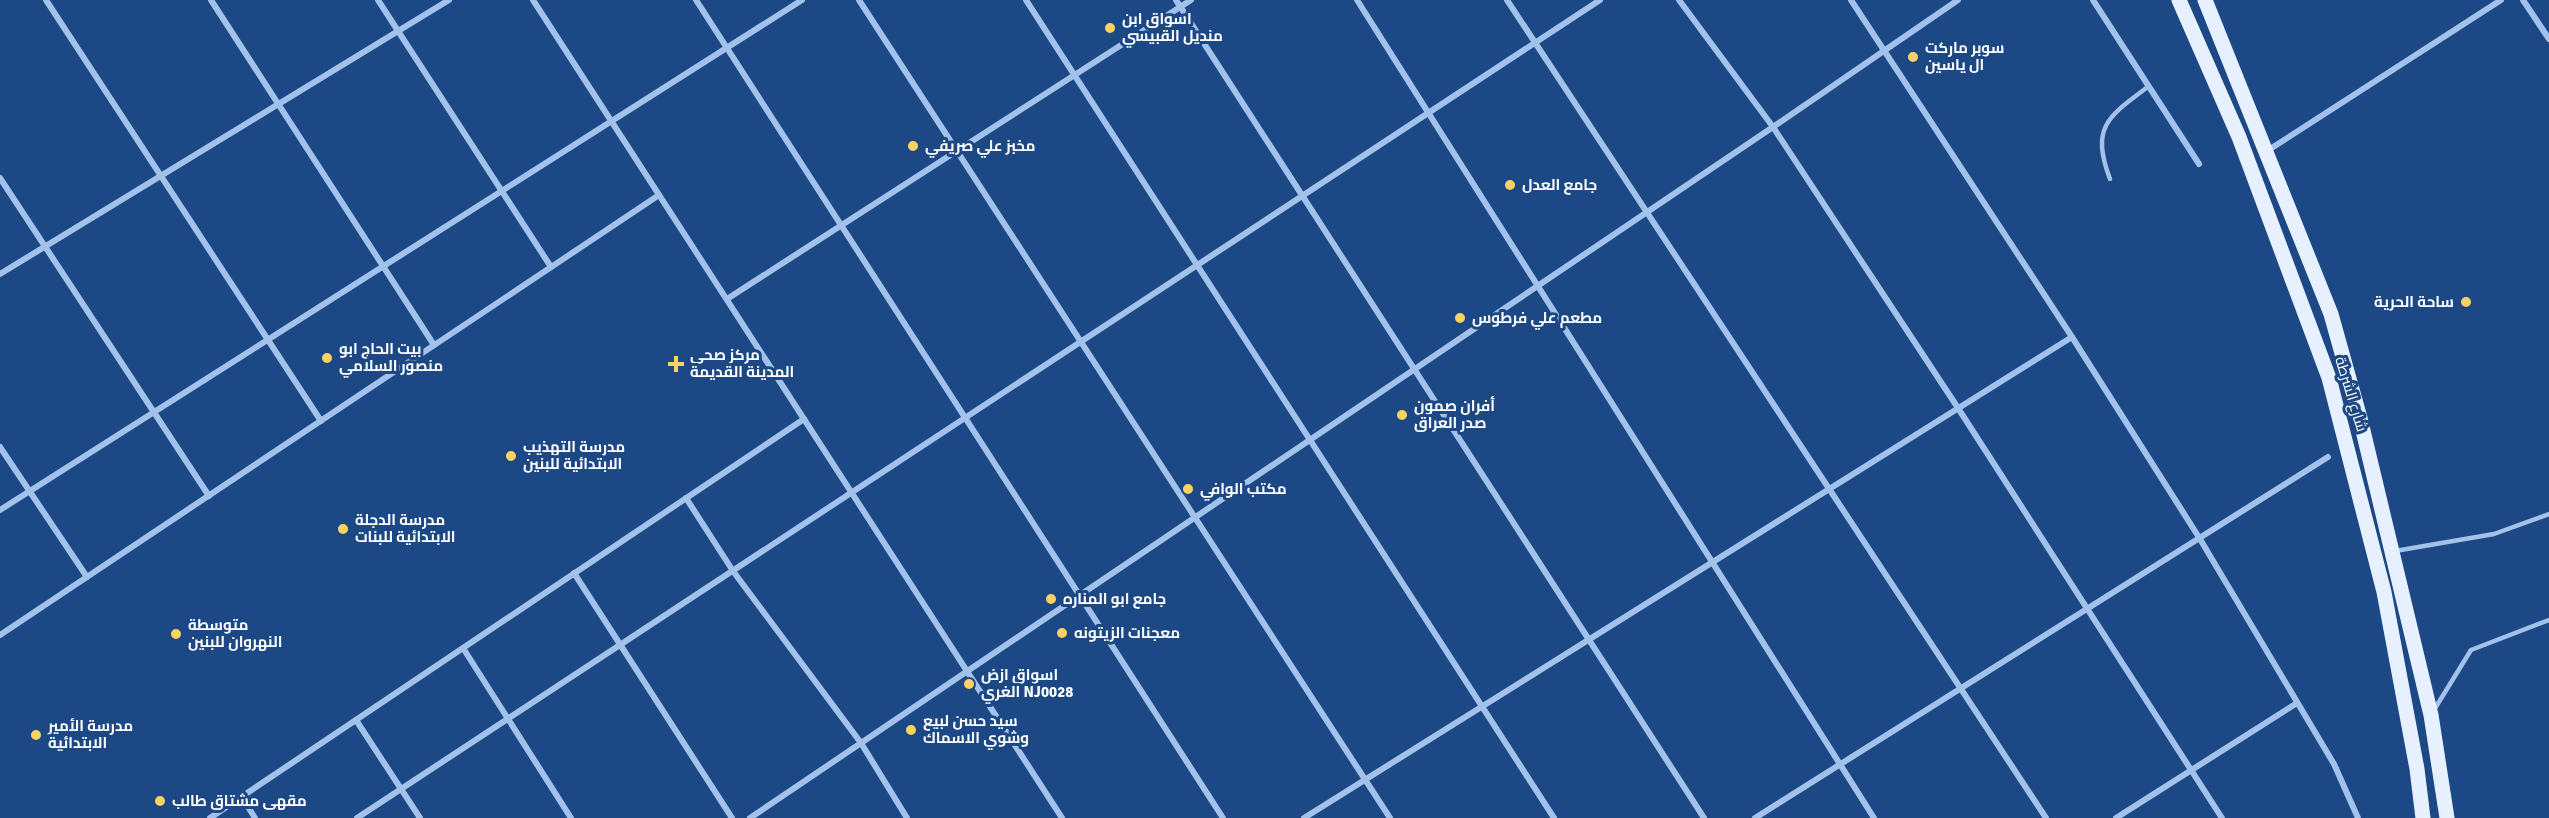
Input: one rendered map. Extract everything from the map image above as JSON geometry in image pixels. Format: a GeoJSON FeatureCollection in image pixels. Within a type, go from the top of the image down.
{"type":"FeatureCollection","features":[{"type":"Feature","properties":{"kind":"main road","name":"شارع الشرطة"},"geometry":{"type":"LineString","coordinates":[[2179,0],[2239,136],[2329,378],[2384,592],[2417,769],[2423,818]]}},
{"type":"Feature","properties":{"kind":"main road","name":"شارع الشرطة"},"geometry":{"type":"LineString","coordinates":[[2205,0],[2331,314],[2361,418],[2431,715],[2447,818]]}},
{"type":"Feature","properties":{"kind":"street"},"geometry":{"type":"LineString","coordinates":[[46,0],[321,421]]}},
{"type":"Feature","properties":{"kind":"street"},"geometry":{"type":"LineString","coordinates":[[211,0],[434,345]]}},
{"type":"Feature","properties":{"kind":"street"},"geometry":{"type":"LineString","coordinates":[[378,0],[551,267]]}},
{"type":"Feature","properties":{"kind":"street"},"geometry":{"type":"LineString","coordinates":[[0,274],[449,0]]}},
{"type":"Feature","properties":{"kind":"street"},"geometry":{"type":"LineString","coordinates":[[533,0],[1062,818]]}},
{"type":"Feature","properties":{"kind":"street"},"geometry":{"type":"LineString","coordinates":[[696,0],[1223,818]]}},
{"type":"Feature","properties":{"kind":"street"},"geometry":{"type":"LineString","coordinates":[[0,510],[802,0]]}},
{"type":"Feature","properties":{"kind":"street"},"geometry":{"type":"LineString","coordinates":[[859,0],[1390,818]]}},
{"type":"Feature","properties":{"kind":"street"},"geometry":{"type":"LineString","coordinates":[[1026,0],[1554,818]]}},
{"type":"Feature","properties":{"kind":"street"},"geometry":{"type":"LineString","coordinates":[[1176,0],[1704,818]]}},
{"type":"Feature","properties":{"kind":"street"},"geometry":{"type":"LineString","coordinates":[[726,299],[1191,0]]}},
{"type":"Feature","properties":{"kind":"street"},"geometry":{"type":"LineString","coordinates":[[1357,0],[1874,818]]}},
{"type":"Feature","properties":{"kind":"street"},"geometry":{"type":"LineString","coordinates":[[1508,0],[2046,818]]}},
{"type":"Feature","properties":{"kind":"street"},"geometry":{"type":"LineString","coordinates":[[357,818],[1600,0]]}},
{"type":"Feature","properties":{"kind":"street"},"geometry":{"type":"LineString","coordinates":[[1679,0],[1773,127],[1958,408],[2222,818]]}},
{"type":"Feature","properties":{"kind":"street"},"geometry":{"type":"LineString","coordinates":[[1851,0],[2072,337],[2200,539],[2334,764],[2358,818]]}},
{"type":"Feature","properties":{"kind":"street"},"geometry":{"type":"LineString","coordinates":[[750,818],[1885,52],[1958,0]]}},
{"type":"Feature","properties":{"kind":"street"},"geometry":{"type":"LineString","coordinates":[[2093,0],[2199,164]]}},
{"type":"Feature","properties":{"kind":"street"},"geometry":{"type":"LineString","coordinates":[[2265,153],[2501,0]]}},
{"type":"Feature","properties":{"kind":"street"},"geometry":{"type":"LineString","coordinates":[[2523,0],[2549,39]]}},
{"type":"Feature","properties":{"kind":"street"},"geometry":{"type":"LineString","coordinates":[[0,178],[209,496]]}},
{"type":"Feature","properties":{"kind":"street"},"geometry":{"type":"LineString","coordinates":[[0,635],[659,195]]}},
{"type":"Feature","properties":{"kind":"street"},"geometry":{"type":"LineString","coordinates":[[1304,818],[2072,337]]}},
{"type":"Feature","properties":{"kind":"street"},"geometry":{"type":"LineString","coordinates":[[210,818],[804,419]]}},
{"type":"Feature","properties":{"kind":"street"},"geometry":{"type":"LineString","coordinates":[[0,447],[87,577]]}},
{"type":"Feature","properties":{"kind":"street"},"geometry":{"type":"LineString","coordinates":[[1755,818],[2328,457]]}},
{"type":"Feature","properties":{"kind":"street"},"geometry":{"type":"LineString","coordinates":[[686,498],[733,571],[861,743],[907,818]]}},
{"type":"Feature","properties":{"kind":"street"},"geometry":{"type":"LineString","coordinates":[[574,573],[732,818]]}},
{"type":"Feature","properties":{"kind":"street"},"geometry":{"type":"LineString","coordinates":[[463,648],[571,818]]}},
{"type":"Feature","properties":{"kind":"street"},"geometry":{"type":"LineString","coordinates":[[2116,818],[2296,703]]}},
{"type":"Feature","properties":{"kind":"street"},"geometry":{"type":"LineString","coordinates":[[356,720],[420,818]]}},
{"type":"Feature","properties":{"kind":"street"},"geometry":{"type":"LineString","coordinates":[[242,797],[255,818]]}},
{"type":"Feature","properties":{"kind":"lane"},"geometry":{"type":"LineString","coordinates":[[2110,179],[2102,159],[2101,139],[2109,119],[2114,112],[2149,86]]}},
{"type":"Feature","properties":{"kind":"lane"},"geometry":{"type":"LineString","coordinates":[[2392,552],[2494,534],[2549,514]]}},
{"type":"Feature","properties":{"kind":"lane"},"geometry":{"type":"LineString","coordinates":[[2431,715],[2471,650],[2549,620]]}},
{"type":"Feature","properties":{"kind":"place","name":"اسواق ابن منديل القبيسي"},"geometry":{"type":"Point","coordinates":[1110,28]}},
{"type":"Feature","properties":{"kind":"place","name":"سوبر ماركت ال ياسين"},"geometry":{"type":"Point","coordinates":[1913,57]}},
{"type":"Feature","properties":{"kind":"place","name":"مخبز علي صريفي"},"geometry":{"type":"Point","coordinates":[913,146]}},
{"type":"Feature","properties":{"kind":"place","name":"جامع العدل"},"geometry":{"type":"Point","coordinates":[1510,185]}},
{"type":"Feature","properties":{"kind":"place","name":"ساحة الحرية"},"geometry":{"type":"Point","coordinates":[2466,302]}},
{"type":"Feature","properties":{"kind":"place","name":"مطعم علي فرطوس"},"geometry":{"type":"Point","coordinates":[1460,318]}},
{"type":"Feature","properties":{"kind":"place","name":"بيت الحاج ابو منصور السلامي"},"geometry":{"type":"Point","coordinates":[327,358]}},
{"type":"Feature","properties":{"kind":"place","name":"مركز صحي المدينة القديمة"},"geometry":{"type":"Point","coordinates":[676,364]}},
{"type":"Feature","properties":{"kind":"place","name":"أفران صمون صدر العراق"},"geometry":{"type":"Point","coordinates":[1402,415]}},
{"type":"Feature","properties":{"kind":"place","name":"مدرسة التهذيب الابتدائية للبنين"},"geometry":{"type":"Point","coordinates":[511,456]}},
{"type":"Feature","properties":{"kind":"place","name":"مكتب الوافي"},"geometry":{"type":"Point","coordinates":[1188,489]}},
{"type":"Feature","properties":{"kind":"place","name":"مدرسة الدجلة الابتدائية للبنات"},"geometry":{"type":"Point","coordinates":[343,529]}},
{"type":"Feature","properties":{"kind":"place","name":"جامع ابو المناره"},"geometry":{"type":"Point","coordinates":[1051,599]}},
{"type":"Feature","properties":{"kind":"place","name":"معجنات الزيتونه"},"geometry":{"type":"Point","coordinates":[1062,633]}},
{"type":"Feature","properties":{"kind":"place","name":"متوسطة النهروان للبنين"},"geometry":{"type":"Point","coordinates":[176,634]}},
{"type":"Feature","properties":{"kind":"place","name":"اسواق ازض الغري NJ0028"},"geometry":{"type":"Point","coordinates":[969,684]}},
{"type":"Feature","properties":{"kind":"place","name":"سيد حسن لبيع وشوي الاسماك"},"geometry":{"type":"Point","coordinates":[911,730]}},
{"type":"Feature","properties":{"kind":"place","name":"مدرسة الأمير الابتدائية"},"geometry":{"type":"Point","coordinates":[36,735]}},
{"type":"Feature","properties":{"kind":"place","name":"مقهى مشتاق طالب"},"geometry":{"type":"Point","coordinates":[160,801]}}]}
